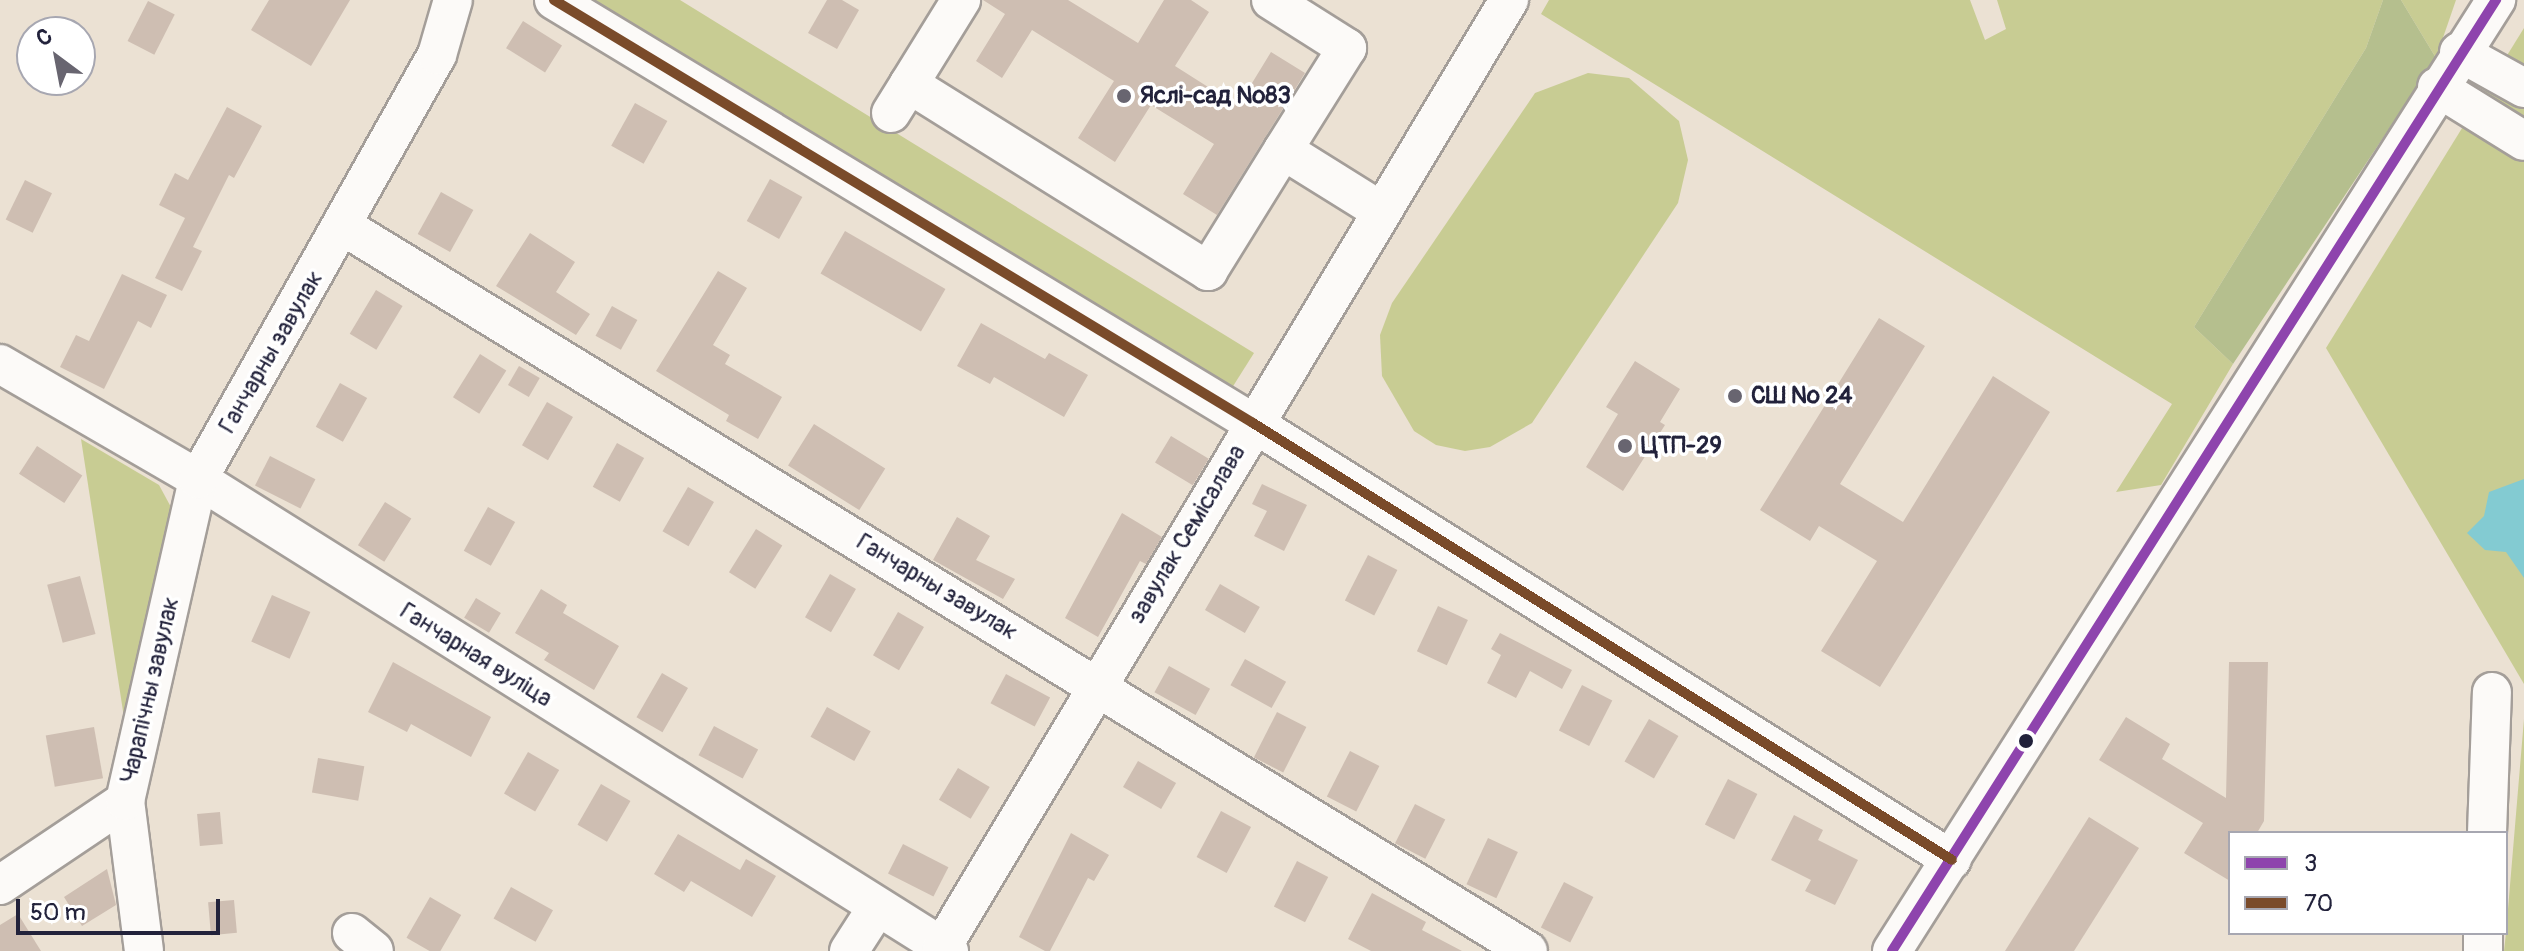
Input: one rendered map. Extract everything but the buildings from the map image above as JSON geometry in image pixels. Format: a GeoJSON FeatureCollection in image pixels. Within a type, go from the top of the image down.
{"type":"FeatureCollection","features":[{"type":"Feature","properties":{"kind":"street","name":"Ганчарны завулак"},"geometry":{"type":"LineString","coordinates":[[198,479],[437,55],[453,0]]}},
{"type":"Feature","properties":{"kind":"street"},"geometry":{"type":"LineString","coordinates":[[554,0],[1253,423],[1952,860]]}},
{"type":"Feature","properties":{"kind":"street"},"geometry":{"type":"LineString","coordinates":[[961,0],[900,98],[1208,271],[1347,48],[1271,0]]}},
{"type":"Feature","properties":{"kind":"street","name":"завулак Семісалава"},"geometry":{"type":"LineString","coordinates":[[945,949],[1253,423],[1509,0]]}},
{"type":"Feature","properties":{"kind":"street"},"geometry":{"type":"LineString","coordinates":[[1892,951],[2459,52],[2496,0]]}},
{"type":"Feature","properties":{"kind":"street"},"geometry":{"type":"LineString","coordinates":[[2459,52],[2524,88]]}},
{"type":"Feature","properties":{"kind":"street"},"geometry":{"type":"LineString","coordinates":[[2437,87],[2524,141]]}},
{"type":"Feature","properties":{"kind":"street"},"geometry":{"type":"LineString","coordinates":[[1283,150],[1381,211]]}},
{"type":"Feature","properties":{"kind":"street","name":"Ганчарны завулак"},"geometry":{"type":"LineString","coordinates":[[343,226],[1098,684],[1528,951]]}},
{"type":"Feature","properties":{"kind":"street","name":"Ганчарная вуліца"},"geometry":{"type":"LineString","coordinates":[[0,364],[198,479],[876,909],[945,949]]}},
{"type":"Feature","properties":{"kind":"street","name":"Чарапічны завулак"},"geometry":{"type":"LineString","coordinates":[[144,951],[125,801],[198,479]]}},
{"type":"Feature","properties":{"kind":"street"},"geometry":{"type":"LineString","coordinates":[[2487,831],[2492,692]]}},
{"type":"Feature","properties":{"kind":"street"},"geometry":{"type":"LineString","coordinates":[[0,885],[125,801]]}},
{"type":"Feature","properties":{"kind":"street"},"geometry":{"type":"LineString","coordinates":[[849,951],[876,909]]}},
{"type":"Feature","properties":{"kind":"green space"},"geometry":{"type":"Polygon","coordinates":[[[581,0],[680,0],[1254,353],[1230,391],[581,0]]]}},
{"type":"Feature","properties":{"kind":"green space"},"geometry":{"type":"Polygon","coordinates":[[[1549,0],[1970,0],[1985,40],[2006,29],[1997,0],[2383,0],[2366,48],[2194,327],[2233,364],[2161,485],[2116,492],[2172,404],[1541,14],[1549,0]]]}},
{"type":"Feature","properties":{"kind":"green space"},"geometry":{"type":"Polygon","coordinates":[[[2383,0],[2401,0],[2436,58],[2233,364],[2194,327],[2366,48],[2383,0]]]}},
{"type":"Feature","properties":{"kind":"green space"},"geometry":{"type":"Polygon","coordinates":[[[2401,0],[2456,0],[2436,58],[2401,0]]]}},
{"type":"Feature","properties":{"kind":"green space"},"geometry":{"type":"Polygon","coordinates":[[[2524,28],[2524,684],[2326,348],[2524,28]]]}},
{"type":"Feature","properties":{"kind":"green space"},"geometry":{"type":"Polygon","coordinates":[[[1588,73],[1629,78],[1679,121],[1688,160],[1678,203],[1532,423],[1490,447],[1465,451],[1436,445],[1414,431],[1382,376],[1380,335],[1392,303],[1535,93],[1588,73]]]}},
{"type":"Feature","properties":{"kind":"green space"},"geometry":{"type":"Polygon","coordinates":[[[81,439],[159,485],[172,509],[127,737],[81,439]]]}},
{"type":"Feature","properties":{"kind":"green space"},"geometry":{"type":"Polygon","coordinates":[[[2524,719],[2524,951],[2504,951],[2508,935],[2524,719]]]}},
{"type":"Feature","properties":{"kind":"water"},"geometry":{"type":"Polygon","coordinates":[[[2524,479],[2524,578],[2506,552],[2485,550],[2467,533],[2484,516],[2489,492],[2524,479]]]}},
{"type":"Feature","properties":{"kind":"transit line","name":"70"},"geometry":{"type":"LineString","coordinates":[[554,0],[1253,423],[1952,860]]}},
{"type":"Feature","properties":{"kind":"transit line","name":"3"},"geometry":{"type":"LineString","coordinates":[[1892,951],[2496,0]]}},
{"type":"Feature","properties":{"kind":"place","name":"Яслі-сад №83"},"geometry":{"type":"Point","coordinates":[1124,96]}},
{"type":"Feature","properties":{"kind":"place","name":"СШ № 24"},"geometry":{"type":"Point","coordinates":[1735,396]}},
{"type":"Feature","properties":{"kind":"place","name":"ЦТП-29"},"geometry":{"type":"Point","coordinates":[1625,446]}}]}
